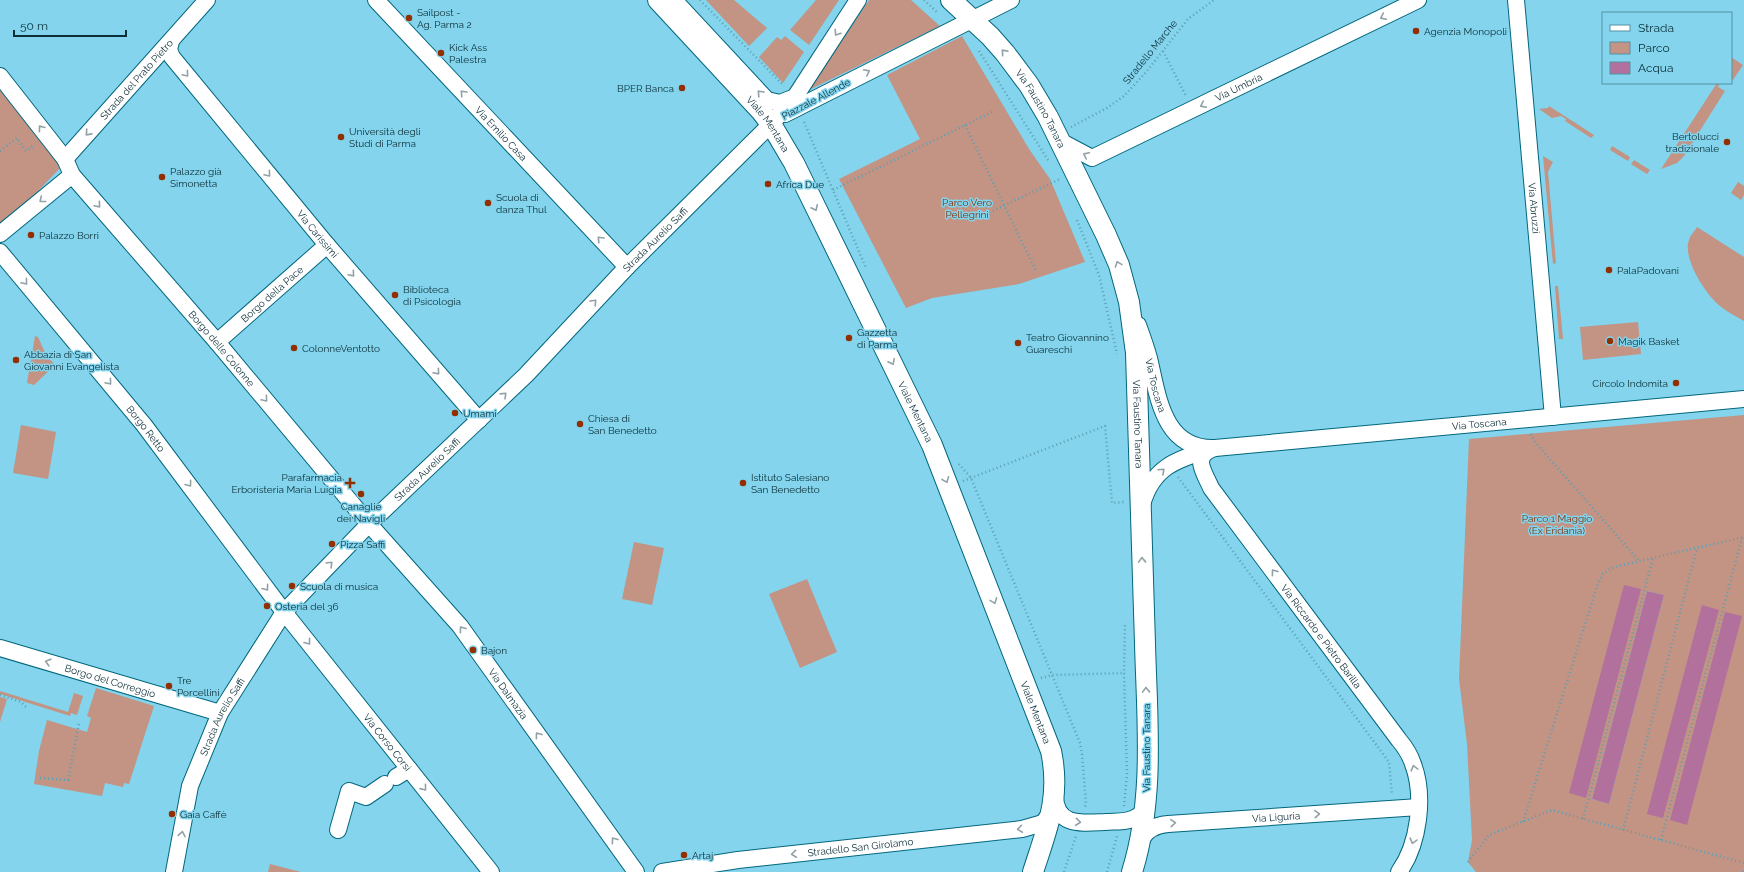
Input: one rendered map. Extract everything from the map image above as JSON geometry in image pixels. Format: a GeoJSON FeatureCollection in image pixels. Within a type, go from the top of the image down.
{"type":"FeatureCollection","features":[{"type":"Feature","properties":{"kind":"main road","name":"Viale Mentana"},"geometry":{"type":"LineString","coordinates":[[658,0],[761,111],[771,124],[794,163],[921,420],[1026,683],[1051,751],[1055,774],[1053,803],[1033,872]]}},
{"type":"Feature","properties":{"kind":"main road"},"geometry":{"type":"LineString","coordinates":[[951,0],[972,20]]}},
{"type":"Feature","properties":{"kind":"main road","name":"Via Faustino Tanara"},"geometry":{"type":"LineString","coordinates":[[972,20],[990,36],[1018,69],[1039,100],[1111,245],[1127,294],[1136,353],[1148,736],[1146,802],[1140,841],[1132,872]]}},
{"type":"Feature","properties":{"kind":"street","name":"Strada del Prato Pietro"},"geometry":{"type":"LineString","coordinates":[[65,159],[207,0]]}},
{"type":"Feature","properties":{"kind":"street","name":"Via Emilio Casa"},"geometry":{"type":"LineString","coordinates":[[376,0],[627,267]]}},
{"type":"Feature","properties":{"kind":"street","name":"Viale Mentana"},"geometry":{"type":"LineString","coordinates":[[674,0],[767,100],[780,103],[794,97]]}},
{"type":"Feature","properties":{"kind":"street","name":"Piazzale Allende"},"geometry":{"type":"LineString","coordinates":[[771,124],[794,97],[858,0]]}},
{"type":"Feature","properties":{"kind":"street","name":"Piazzale Allende"},"geometry":{"type":"LineString","coordinates":[[771,124],[794,108],[1011,0]]}},
{"type":"Feature","properties":{"kind":"street","name":"Via Umbria"},"geometry":{"type":"LineString","coordinates":[[1057,136],[1092,158],[1193,111],[1418,0]]}},
{"type":"Feature","properties":{"kind":"street","name":"Via Abruzzi"},"geometry":{"type":"LineString","coordinates":[[1516,0],[1553,417]]}},
{"type":"Feature","properties":{"kind":"street","name":"Via Carissimi"},"geometry":{"type":"LineString","coordinates":[[171,41],[169,50],[172,57],[327,245],[479,420]]}},
{"type":"Feature","properties":{"kind":"street","name":"Borgo delle Colonne"},"geometry":{"type":"LineString","coordinates":[[0,76],[65,159],[72,175],[217,342],[369,524]]}},
{"type":"Feature","properties":{"kind":"street","name":"Strada Aurelio Saffi"},"geometry":{"type":"LineString","coordinates":[[174,872],[190,786],[220,713],[284,612],[369,524],[526,375],[627,267],[771,124]]}},
{"type":"Feature","properties":{"kind":"street"},"geometry":{"type":"LineString","coordinates":[[0,234],[72,175]]}},
{"type":"Feature","properties":{"kind":"street","name":"Borgo della Pace"},"geometry":{"type":"LineString","coordinates":[[217,342],[327,245]]}},
{"type":"Feature","properties":{"kind":"street","name":"Borgo Retto"},"geometry":{"type":"LineString","coordinates":[[0,252],[144,425],[284,612]]}},
{"type":"Feature","properties":{"kind":"street","name":"Via Toscana"},"geometry":{"type":"LineString","coordinates":[[1127,294],[1148,356],[1160,407],[1168,423],[1179,435],[1193,446],[1201,448],[1215,448],[1744,399]]}},
{"type":"Feature","properties":{"kind":"street","name":"Via Riccardo e Pietro Barilla"},"geometry":{"type":"LineString","coordinates":[[1179,435],[1189,446],[1214,493],[1408,752],[1414,765],[1417,779],[1419,807],[1413,843],[1406,861],[1399,872]]}},
{"type":"Feature","properties":{"kind":"street","name":"Via Toscana"},"geometry":{"type":"LineString","coordinates":[[1140,509],[1147,491],[1159,473],[1174,462],[1215,448]]}},
{"type":"Feature","properties":{"kind":"street"},"geometry":{"type":"LineString","coordinates":[[1203,473],[1201,465],[1202,458],[1208,451],[1215,448]]}},
{"type":"Feature","properties":{"kind":"street","name":"Via Dalmazia"},"geometry":{"type":"LineString","coordinates":[[369,524],[460,626],[636,872]]}},
{"type":"Feature","properties":{"kind":"street","name":"Via Corso Corsi"},"geometry":{"type":"LineString","coordinates":[[284,612],[397,777],[491,872]]}},
{"type":"Feature","properties":{"kind":"street","name":"Borgo del Correggio"},"geometry":{"type":"LineString","coordinates":[[0,648],[220,713]]}},
{"type":"Feature","properties":{"kind":"street"},"geometry":{"type":"LineString","coordinates":[[338,830],[349,791],[366,796],[397,777]]}},
{"type":"Feature","properties":{"kind":"street"},"geometry":{"type":"LineString","coordinates":[[1053,803],[1058,811],[1070,821],[1080,823],[1122,821],[1139,816],[1144,810],[1146,802]]}},
{"type":"Feature","properties":{"kind":"street","name":"Stradello San Girolamo"},"geometry":{"type":"LineString","coordinates":[[662,872],[738,860],[1022,829],[1044,823],[1053,803]]}},
{"type":"Feature","properties":{"kind":"street","name":"Via Liguria"},"geometry":{"type":"LineString","coordinates":[[1140,841],[1147,831],[1162,824],[1419,807]]}},
{"type":"Feature","properties":{"kind":"path"},"geometry":{"type":"LineString","coordinates":[[924,0],[954,28]]}},
{"type":"Feature","properties":{"kind":"path","name":"Stradello Marche"},"geometry":{"type":"LineString","coordinates":[[1057,136],[1113,104],[1135,84],[1188,19],[1214,0]]}},
{"type":"Feature","properties":{"kind":"path"},"geometry":{"type":"LineString","coordinates":[[976,46],[1052,165]]}},
{"type":"Feature","properties":{"kind":"path"},"geometry":{"type":"LineString","coordinates":[[1163,51],[1193,111]]}},
{"type":"Feature","properties":{"kind":"path"},"geometry":{"type":"LineString","coordinates":[[833,190],[992,112]]}},
{"type":"Feature","properties":{"kind":"path"},"geometry":{"type":"LineString","coordinates":[[965,125],[1036,271]]}},
{"type":"Feature","properties":{"kind":"path"},"geometry":{"type":"LineString","coordinates":[[0,151],[16,138],[26,151],[37,143]]}},
{"type":"Feature","properties":{"kind":"path"},"geometry":{"type":"LineString","coordinates":[[982,216],[1060,178],[1062,182]]}},
{"type":"Feature","properties":{"kind":"path"},"geometry":{"type":"LineString","coordinates":[[1077,218],[1099,275],[1118,355]]}},
{"type":"Feature","properties":{"kind":"path"},"geometry":{"type":"LineString","coordinates":[[1529,419],[1532,434],[1536,442],[1639,561]]}},
{"type":"Feature","properties":{"kind":"path"},"geometry":{"type":"LineString","coordinates":[[949,487],[1105,426],[1112,503],[1140,509]]}},
{"type":"Feature","properties":{"kind":"path"},"geometry":{"type":"LineString","coordinates":[[1176,475],[1389,762],[1393,809]]}},
{"type":"Feature","properties":{"kind":"path"},"geometry":{"type":"LineString","coordinates":[[1523,822],[1597,586],[1603,574],[1610,569],[1639,561],[1743,538],[1661,840]]}},
{"type":"Feature","properties":{"kind":"path"},"geometry":{"type":"LineString","coordinates":[[1623,830],[1697,548]]}},
{"type":"Feature","properties":{"kind":"path"},"geometry":{"type":"LineString","coordinates":[[1583,819],[1653,558]]}},
{"type":"Feature","properties":{"kind":"path"},"geometry":{"type":"LineString","coordinates":[[1107,872],[1122,821],[1127,774],[1124,673],[1126,618]]}},
{"type":"Feature","properties":{"kind":"path"},"geometry":{"type":"LineString","coordinates":[[1026,683],[1053,675],[1146,673]]}},
{"type":"Feature","properties":{"kind":"path"},"geometry":{"type":"LineString","coordinates":[[0,695],[21,702],[27,708]]}},
{"type":"Feature","properties":{"kind":"path"},"geometry":{"type":"LineString","coordinates":[[40,778],[68,780],[79,723]]}},
{"type":"Feature","properties":{"kind":"path"},"geometry":{"type":"LineString","coordinates":[[1468,862],[1489,835],[1552,810],[1744,863]]}},
{"type":"Feature","properties":{"kind":"green space"},"geometry":{"type":"Polygon","coordinates":[[[706,0],[734,0],[767,28],[749,46],[706,0]]]}},
{"type":"Feature","properties":{"kind":"green space"},"geometry":{"type":"Polygon","coordinates":[[[816,0],[839,0],[809,45],[790,30],[816,0]]]}},
{"type":"Feature","properties":{"kind":"green space"},"geometry":{"type":"Polygon","coordinates":[[[869,0],[911,0],[940,26],[809,90],[869,0]]]}},
{"type":"Feature","properties":{"kind":"green space"},"geometry":{"type":"Polygon","coordinates":[[[785,36],[804,52],[783,83],[759,57],[777,37],[781,40],[785,36]]]}},
{"type":"Feature","properties":{"kind":"green space","name":"Parco Vero Pellegrini"},"geometry":{"type":"Polygon","coordinates":[[[962,36],[1029,149],[1050,179],[1085,262],[1019,284],[932,298],[906,308],[839,179],[920,139],[887,75],[962,36]]]}},
{"type":"Feature","properties":{"kind":"green space"},"geometry":{"type":"Polygon","coordinates":[[[1732,58],[1743,65],[1732,80],[1732,58]]]}},
{"type":"Feature","properties":{"kind":"green space"},"geometry":{"type":"Polygon","coordinates":[[[0,84],[61,160],[60,168],[0,231],[0,84]]]}},
{"type":"Feature","properties":{"kind":"green space"},"geometry":{"type":"Polygon","coordinates":[[[1716,84],[1720,84],[1718,87],[1725,91],[1684,156],[1677,163],[1661,169],[1716,84]]]}},
{"type":"Feature","properties":{"kind":"green space"},"geometry":{"type":"Polygon","coordinates":[[[1549,106],[1594,135],[1591,138],[1565,121],[1566,119],[1561,116],[1552,118],[1539,109],[1548,108],[1549,106]]]}},
{"type":"Feature","properties":{"kind":"green space"},"geometry":{"type":"Polygon","coordinates":[[[1612,146],[1630,157],[1628,161],[1610,150],[1612,146]]]}},
{"type":"Feature","properties":{"kind":"green space"},"geometry":{"type":"Polygon","coordinates":[[[1543,156],[1553,162],[1548,172],[1556,263],[1553,264],[1543,156]]]}},
{"type":"Feature","properties":{"kind":"green space"},"geometry":{"type":"Polygon","coordinates":[[[1634,160],[1650,170],[1647,174],[1631,164],[1634,160]]]}},
{"type":"Feature","properties":{"kind":"green space"},"geometry":{"type":"Polygon","coordinates":[[[1738,182],[1744,186],[1744,195],[1741,200],[1731,193],[1738,182]]]}},
{"type":"Feature","properties":{"kind":"green space"},"geometry":{"type":"Polygon","coordinates":[[[1697,227],[1744,257],[1744,321],[1714,301],[1702,285],[1692,266],[1688,248],[1691,235],[1697,227]]]}},
{"type":"Feature","properties":{"kind":"green space"},"geometry":{"type":"Polygon","coordinates":[[[1555,286],[1558,286],[1563,339],[1559,339],[1555,286]]]}},
{"type":"Feature","properties":{"kind":"green space","name":"Magik Basket"},"geometry":{"type":"Polygon","coordinates":[[[1638,322],[1641,354],[1583,360],[1580,327],[1638,322]]]}},
{"type":"Feature","properties":{"kind":"green space"},"geometry":{"type":"Polygon","coordinates":[[[35,336],[38,337],[46,355],[55,365],[34,385],[27,383],[35,336]]]}},
{"type":"Feature","properties":{"kind":"green space","name":"Parco 1 Maggio (Ex Eridania)"},"geometry":{"type":"Polygon","coordinates":[[[1744,415],[1744,872],[1476,872],[1468,862],[1472,840],[1467,744],[1459,679],[1469,439],[1744,415]],[[1647,591],[1592,799],[1609,804],[1664,595],[1647,591]]]}},
{"type":"Feature","properties":{"kind":"green space"},"geometry":{"type":"Polygon","coordinates":[[[21,425],[56,432],[48,479],[13,473],[21,425]]]}},
{"type":"Feature","properties":{"kind":"green space"},"geometry":{"type":"Polygon","coordinates":[[[634,542],[664,548],[652,605],[622,599],[634,542]]]}},
{"type":"Feature","properties":{"kind":"green space"},"geometry":{"type":"Polygon","coordinates":[[[807,579],[837,652],[800,668],[769,594],[807,579]]]}},
{"type":"Feature","properties":{"kind":"green space"},"geometry":{"type":"Polygon","coordinates":[[[96,688],[154,706],[129,784],[124,783],[123,787],[105,783],[102,796],[34,784],[39,751],[47,720],[87,732],[91,718],[87,716],[96,688]]]}},
{"type":"Feature","properties":{"kind":"green space"},"geometry":{"type":"Polygon","coordinates":[[[0,691],[68,712],[74,693],[83,696],[77,715],[71,713],[70,716],[0,694],[0,691]]]}},
{"type":"Feature","properties":{"kind":"green space"},"geometry":{"type":"Polygon","coordinates":[[[0,697],[7,699],[0,722],[0,697]]]}},
{"type":"Feature","properties":{"kind":"green space"},"geometry":{"type":"Polygon","coordinates":[[[270,864],[301,872],[268,872],[270,864]]]}},
{"type":"Feature","properties":{"kind":"water"},"geometry":{"type":"Polygon","coordinates":[[[1624,585],[1641,589],[1586,798],[1569,793],[1624,585]]]}},
{"type":"Feature","properties":{"kind":"water"},"geometry":{"type":"Polygon","coordinates":[[[1647,591],[1664,595],[1609,804],[1592,799],[1647,591]]]}},
{"type":"Feature","properties":{"kind":"water"},"geometry":{"type":"Polygon","coordinates":[[[1702,605],[1719,610],[1663,818],[1647,814],[1702,605]]]}},
{"type":"Feature","properties":{"kind":"water"},"geometry":{"type":"Polygon","coordinates":[[[1725,612],[1742,616],[1687,825],[1670,820],[1725,612]]]}},
{"type":"Feature","properties":{"kind":"place","name":"Sailpost - Ag. Parma 2"},"geometry":{"type":"Point","coordinates":[409,18]}},
{"type":"Feature","properties":{"kind":"place","name":"Agenzia Monopoli"},"geometry":{"type":"Point","coordinates":[1416,31]}},
{"type":"Feature","properties":{"kind":"place","name":"Kick Ass Palestra"},"geometry":{"type":"Point","coordinates":[441,53]}},
{"type":"Feature","properties":{"kind":"place","name":"BPER Banca"},"geometry":{"type":"Point","coordinates":[682,88]}},
{"type":"Feature","properties":{"kind":"place","name":"Università degli Studi di Parma"},"geometry":{"type":"Point","coordinates":[341,137]}},
{"type":"Feature","properties":{"kind":"place","name":"Bertolucci tradizionale"},"geometry":{"type":"Point","coordinates":[1727,142]}},
{"type":"Feature","properties":{"kind":"place","name":"Palazzo già Simonetta"},"geometry":{"type":"Point","coordinates":[162,177]}},
{"type":"Feature","properties":{"kind":"place","name":"Africa Due"},"geometry":{"type":"Point","coordinates":[768,184]}},
{"type":"Feature","properties":{"kind":"place","name":"Scuola di danza Thul"},"geometry":{"type":"Point","coordinates":[488,203]}},
{"type":"Feature","properties":{"kind":"place","name":"Palazzo Borri"},"geometry":{"type":"Point","coordinates":[31,235]}},
{"type":"Feature","properties":{"kind":"place","name":"PalaPadovani"},"geometry":{"type":"Point","coordinates":[1609,270]}},
{"type":"Feature","properties":{"kind":"place","name":"Biblioteca di Psicologia"},"geometry":{"type":"Point","coordinates":[395,295]}},
{"type":"Feature","properties":{"kind":"place","name":"Gazzetta di Parma"},"geometry":{"type":"Point","coordinates":[849,338]}},
{"type":"Feature","properties":{"kind":"place","name":"Magik Basket"},"geometry":{"type":"Point","coordinates":[1610,341]}},
{"type":"Feature","properties":{"kind":"place","name":"Teatro Giovannino Guareschi"},"geometry":{"type":"Point","coordinates":[1018,343]}},
{"type":"Feature","properties":{"kind":"place","name":"ColonneVentotto"},"geometry":{"type":"Point","coordinates":[294,348]}},
{"type":"Feature","properties":{"kind":"place","name":"Abbazia di San Giovanni Evangelista"},"geometry":{"type":"Point","coordinates":[16,360]}},
{"type":"Feature","properties":{"kind":"place","name":"Circolo Indomita"},"geometry":{"type":"Point","coordinates":[1676,383]}},
{"type":"Feature","properties":{"kind":"place","name":"Umami"},"geometry":{"type":"Point","coordinates":[455,413]}},
{"type":"Feature","properties":{"kind":"place","name":"Chiesa di San Benedetto"},"geometry":{"type":"Point","coordinates":[580,424]}},
{"type":"Feature","properties":{"kind":"place","name":"Parafarmacia Erboristeria Maria Luigia"},"geometry":{"type":"Point","coordinates":[350,483]}},
{"type":"Feature","properties":{"kind":"place","name":"Istituto Salesiano San Benedetto"},"geometry":{"type":"Point","coordinates":[743,483]}},
{"type":"Feature","properties":{"kind":"place","name":"Canaglie dei Navigli"},"geometry":{"type":"Point","coordinates":[361,494]}},
{"type":"Feature","properties":{"kind":"place","name":"Pizza Saffi"},"geometry":{"type":"Point","coordinates":[332,544]}},
{"type":"Feature","properties":{"kind":"place","name":"Scuola di musica"},"geometry":{"type":"Point","coordinates":[292,586]}},
{"type":"Feature","properties":{"kind":"place","name":"Osteria del 36"},"geometry":{"type":"Point","coordinates":[267,606]}},
{"type":"Feature","properties":{"kind":"place","name":"Bajon"},"geometry":{"type":"Point","coordinates":[473,650]}},
{"type":"Feature","properties":{"kind":"place","name":"Tre Porcellini"},"geometry":{"type":"Point","coordinates":[169,686]}},
{"type":"Feature","properties":{"kind":"place","name":"Gaia Caffè"},"geometry":{"type":"Point","coordinates":[172,814]}},
{"type":"Feature","properties":{"kind":"place","name":"Artaj"},"geometry":{"type":"Point","coordinates":[684,855]}}]}
